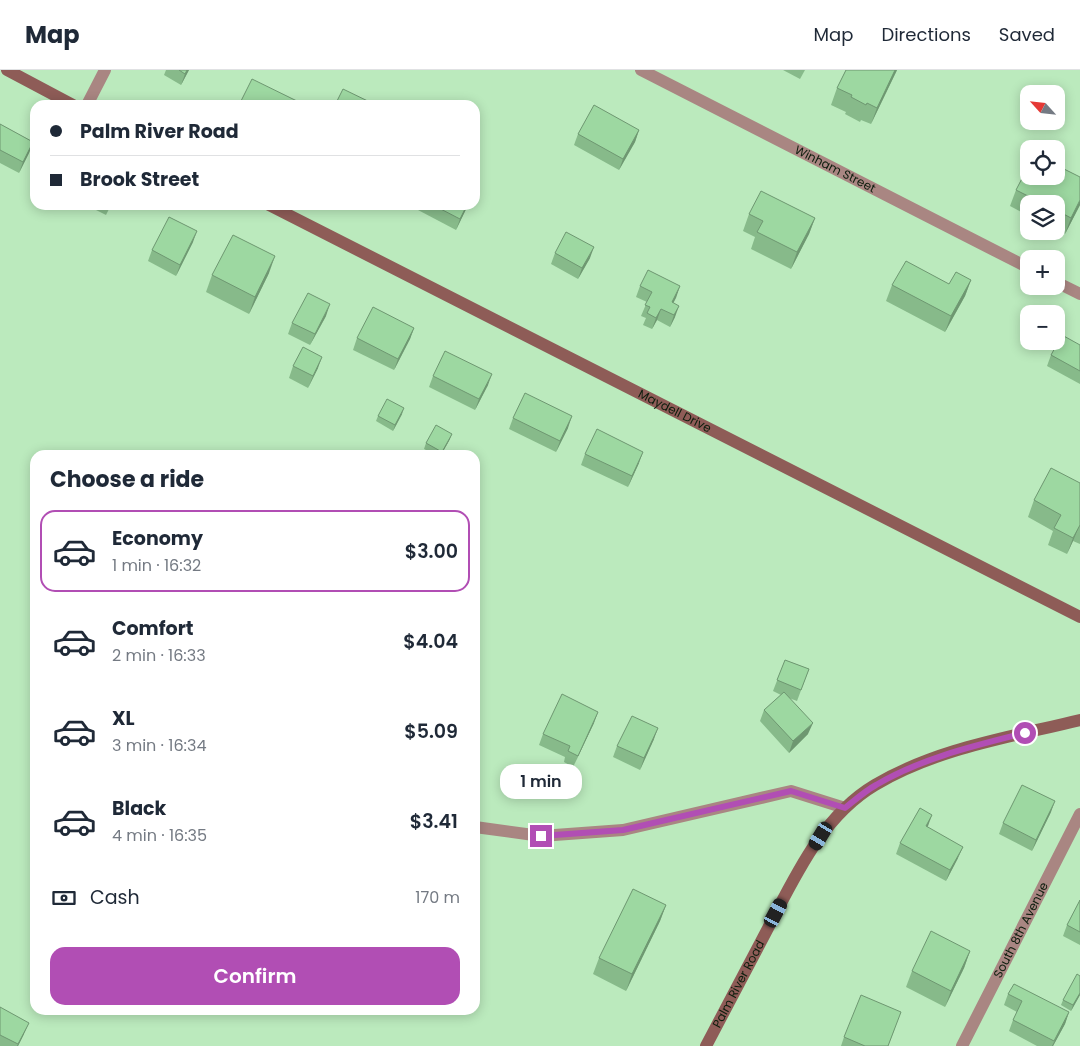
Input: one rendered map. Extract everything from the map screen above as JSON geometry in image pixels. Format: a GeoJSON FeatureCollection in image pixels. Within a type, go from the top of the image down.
{"type":"FeatureCollection","features":[{"type":"Feature","properties":{"kind":"street"},"geometry":{"type":"LineString","coordinates":[[7,70],[63,100]]}},
{"type":"Feature","properties":{"kind":"street"},"geometry":{"type":"LineString","coordinates":[[90,100],[105,70]]}},
{"type":"Feature","properties":{"kind":"street","name":"Winham Street"},"geometry":{"type":"LineString","coordinates":[[641,70],[1020,263]]}},
{"type":"Feature","properties":{"kind":"street","name":"Maydell Drive"},"geometry":{"type":"LineString","coordinates":[[279,210],[1080,618]]}},
{"type":"Feature","properties":{"kind":"street"},"geometry":{"type":"LineString","coordinates":[[1065,286],[1080,294]]}},
{"type":"Feature","properties":{"kind":"street","name":"Palm River Road"},"geometry":{"type":"LineString","coordinates":[[706,1046],[794,880],[821,836],[845,808],[874,786],[910,767],[943,755],[1080,720]]}},
{"type":"Feature","properties":{"kind":"street"},"geometry":{"type":"LineString","coordinates":[[480,828],[541,836],[623,830],[791,791],[845,808]]}},
{"type":"Feature","properties":{"kind":"street","name":"South 8th Avenue"},"geometry":{"type":"LineString","coordinates":[[962,1046],[1080,814]]}},
{"type":"Feature","properties":{"kind":"building"},"geometry":{"type":"Polygon","coordinates":[[[179,70],[187,70],[185,74],[179,70]]]}},
{"type":"Feature","properties":{"kind":"building"},"geometry":{"type":"Polygon","coordinates":[[[846,70],[895,70],[877,108],[867,103],[866,105],[851,97],[852,95],[837,88],[846,70]]]}},
{"type":"Feature","properties":{"kind":"building"},"geometry":{"type":"Polygon","coordinates":[[[252,79],[295,100],[242,100],[252,79]]]}},
{"type":"Feature","properties":{"kind":"building"},"geometry":{"type":"Polygon","coordinates":[[[343,89],[366,100],[338,100],[343,89]]]}},
{"type":"Feature","properties":{"kind":"building"},"geometry":{"type":"Polygon","coordinates":[[[594,105],[639,130],[623,159],[578,134],[594,105]]]}},
{"type":"Feature","properties":{"kind":"building"},"geometry":{"type":"Polygon","coordinates":[[[0,124],[30,140],[30,148],[23,162],[0,150],[0,124]]]}},
{"type":"Feature","properties":{"kind":"building"},"geometry":{"type":"Polygon","coordinates":[[[1065,170],[1080,177],[1080,200],[1071,218],[1065,215],[1065,195],[1026,195],[1016,190],[1020,182],[1020,185],[1065,185],[1065,170]]]}},
{"type":"Feature","properties":{"kind":"building"},"geometry":{"type":"Polygon","coordinates":[[[761,191],[815,218],[797,252],[757,232],[763,221],[749,214],[761,191]]]}},
{"type":"Feature","properties":{"kind":"building"},"geometry":{"type":"Polygon","coordinates":[[[443,210],[464,210],[460,219],[443,210]]]}},
{"type":"Feature","properties":{"kind":"building"},"geometry":{"type":"Polygon","coordinates":[[[169,217],[197,231],[180,265],[152,250],[169,217]]]}},
{"type":"Feature","properties":{"kind":"building"},"geometry":{"type":"Polygon","coordinates":[[[566,232],[594,247],[582,268],[555,253],[566,232]]]}},
{"type":"Feature","properties":{"kind":"building"},"geometry":{"type":"Polygon","coordinates":[[[233,235],[275,256],[255,297],[212,275],[233,235]]]}},
{"type":"Feature","properties":{"kind":"building"},"geometry":{"type":"Polygon","coordinates":[[[906,261],[949,284],[956,272],[971,280],[951,316],[892,285],[906,261]]]}},
{"type":"Feature","properties":{"kind":"building"},"geometry":{"type":"Polygon","coordinates":[[[648,270],[680,286],[672,302],[679,306],[674,315],[661,309],[656,318],[647,313],[650,307],[645,305],[652,292],[640,286],[648,270]]]}},
{"type":"Feature","properties":{"kind":"building"},"geometry":{"type":"Polygon","coordinates":[[[308,293],[330,304],[315,334],[292,323],[308,293]]]}},
{"type":"Feature","properties":{"kind":"building"},"geometry":{"type":"Polygon","coordinates":[[[373,307],[414,328],[398,359],[357,338],[373,307]]]}},
{"type":"Feature","properties":{"kind":"building"},"geometry":{"type":"Polygon","coordinates":[[[1065,337],[1080,345],[1080,371],[1051,355],[1054,350],[1065,350],[1065,337]]]}},
{"type":"Feature","properties":{"kind":"building"},"geometry":{"type":"Polygon","coordinates":[[[303,347],[322,357],[313,376],[293,366],[303,347]]]}},
{"type":"Feature","properties":{"kind":"building"},"geometry":{"type":"Polygon","coordinates":[[[445,351],[492,374],[479,399],[433,376],[445,351]]]}},
{"type":"Feature","properties":{"kind":"building"},"geometry":{"type":"Polygon","coordinates":[[[525,393],[572,416],[560,441],[513,418],[525,393]]]}},
{"type":"Feature","properties":{"kind":"building"},"geometry":{"type":"Polygon","coordinates":[[[387,399],[404,408],[395,425],[378,416],[387,399]]]}},
{"type":"Feature","properties":{"kind":"building"},"geometry":{"type":"Polygon","coordinates":[[[436,425],[452,434],[443,450],[438,450],[426,443],[436,425]]]}},
{"type":"Feature","properties":{"kind":"building"},"geometry":{"type":"Polygon","coordinates":[[[597,429],[643,452],[632,476],[585,454],[597,429]]]}},
{"type":"Feature","properties":{"kind":"building"},"geometry":{"type":"Polygon","coordinates":[[[1051,468],[1080,483],[1080,525],[1073,538],[1054,528],[1061,515],[1034,500],[1051,468]]]}},
{"type":"Feature","properties":{"kind":"building"},"geometry":{"type":"Polygon","coordinates":[[[785,660],[809,669],[801,690],[777,680],[785,660]]]}},
{"type":"Feature","properties":{"kind":"building"},"geometry":{"type":"Polygon","coordinates":[[[784,692],[813,723],[793,741],[764,710],[784,692]]]}},
{"type":"Feature","properties":{"kind":"building"},"geometry":{"type":"Polygon","coordinates":[[[562,694],[598,712],[578,756],[568,751],[570,746],[543,734],[562,694]]]}},
{"type":"Feature","properties":{"kind":"building"},"geometry":{"type":"Polygon","coordinates":[[[632,716],[658,728],[644,758],[617,746],[632,716]]]}},
{"type":"Feature","properties":{"kind":"building"},"geometry":{"type":"Polygon","coordinates":[[[1022,785],[1055,801],[1036,840],[1003,823],[1022,785]]]}},
{"type":"Feature","properties":{"kind":"building"},"geometry":{"type":"Polygon","coordinates":[[[920,808],[932,815],[926,826],[963,847],[950,870],[900,843],[920,808]]]}},
{"type":"Feature","properties":{"kind":"building"},"geometry":{"type":"Polygon","coordinates":[[[633,889],[666,905],[632,974],[599,958],[633,889]]]}},
{"type":"Feature","properties":{"kind":"building"},"geometry":{"type":"Polygon","coordinates":[[[1080,900],[1080,932],[1067,925],[1080,900]]]}},
{"type":"Feature","properties":{"kind":"building"},"geometry":{"type":"Polygon","coordinates":[[[931,931],[970,951],[951,991],[912,971],[931,931]]]}},
{"type":"Feature","properties":{"kind":"building"},"geometry":{"type":"Polygon","coordinates":[[[1077,974],[1080,976],[1080,993],[1073,1005],[1063,1000],[1077,974]]]}},
{"type":"Feature","properties":{"kind":"building"},"geometry":{"type":"Polygon","coordinates":[[[1014,984],[1069,1012],[1054,1041],[1013,1020],[1022,1001],[1008,994],[1014,984]]]}},
{"type":"Feature","properties":{"kind":"building"},"geometry":{"type":"Polygon","coordinates":[[[861,995],[901,1012],[888,1046],[865,1046],[844,1037],[861,995]]]}},
{"type":"Feature","properties":{"kind":"building"},"geometry":{"type":"Polygon","coordinates":[[[0,1007],[29,1023],[18,1044],[0,1035],[0,1007]]]}},
{"type":"Feature","properties":{"kind":"route"},"geometry":{"type":"LineString","coordinates":[[541,836],[623,830],[791,791],[845,808],[874,786],[910,767],[951,752],[1025,733]]}}]}
